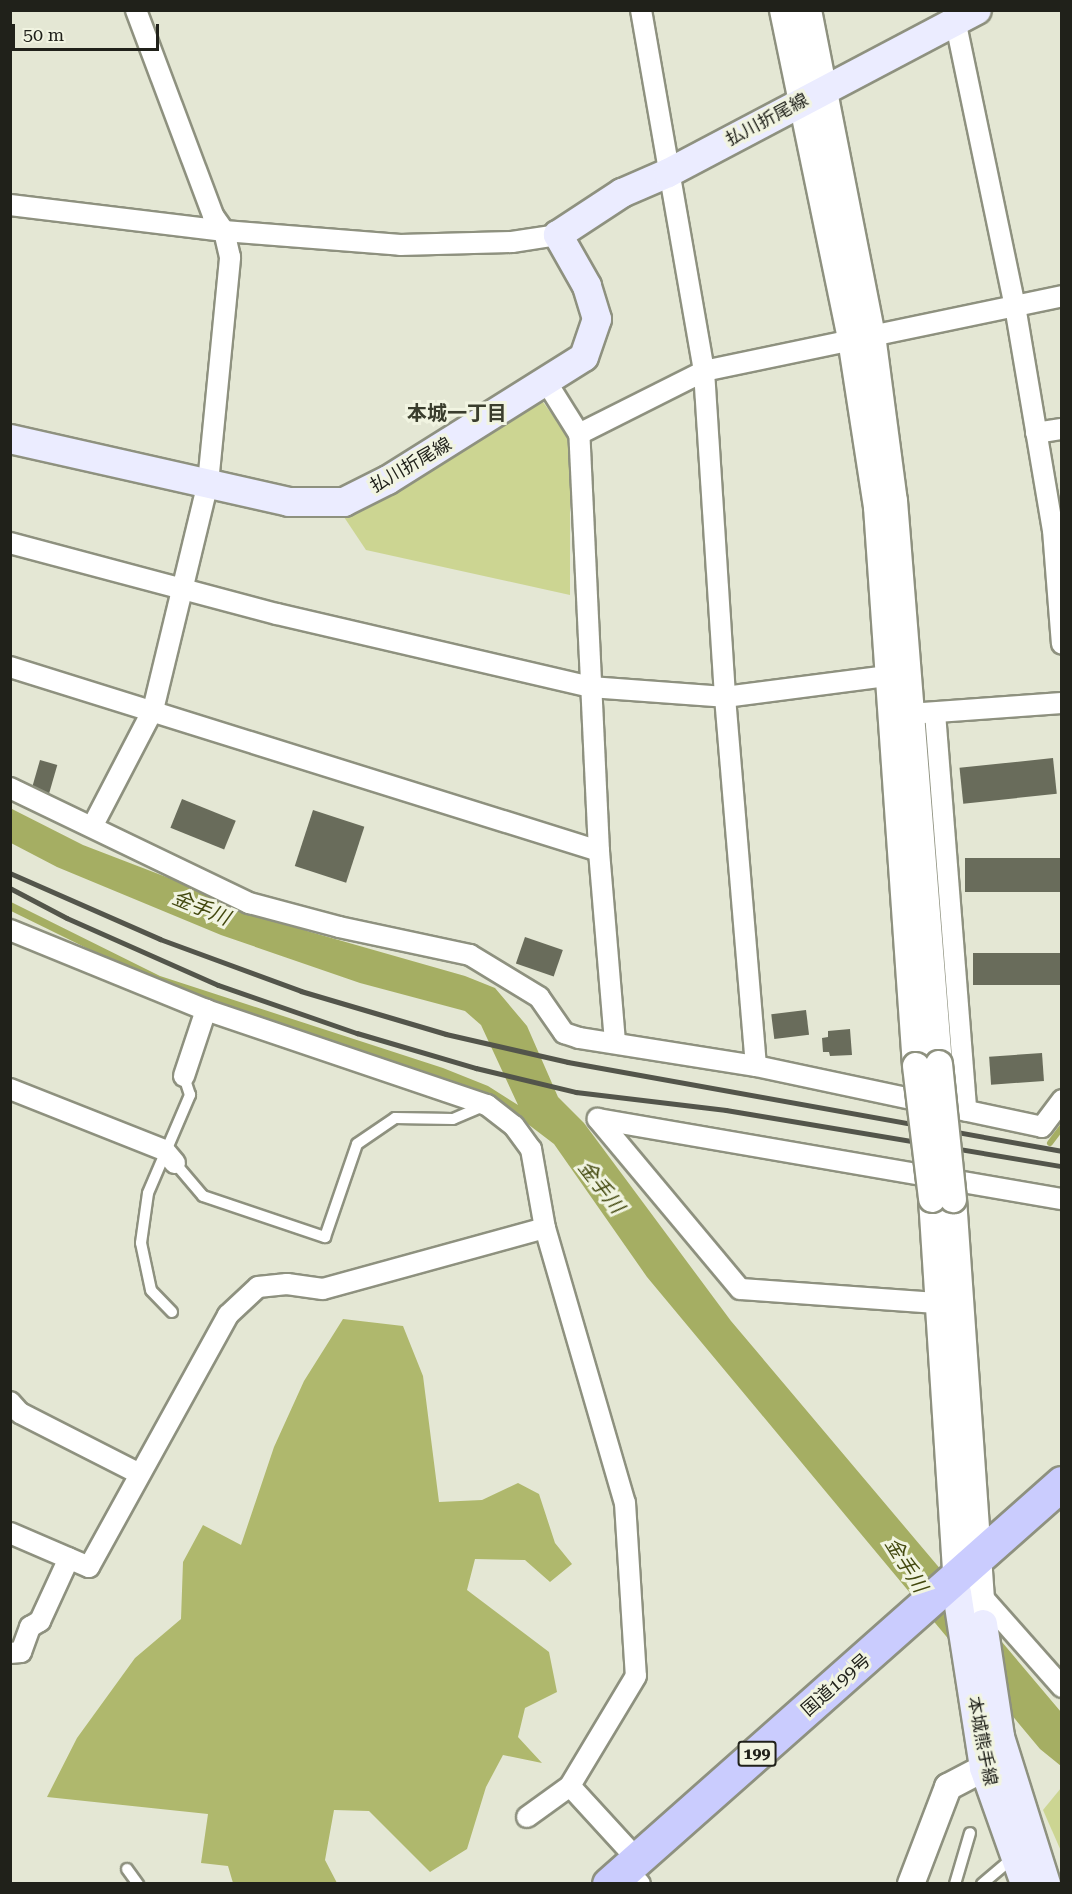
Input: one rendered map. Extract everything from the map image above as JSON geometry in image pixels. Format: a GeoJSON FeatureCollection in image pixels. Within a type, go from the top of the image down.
{"type":"FeatureCollection","features":[{"type":"Feature","properties":{"kind":"highway","name":"国道199号"},"geometry":{"type":"LineString","coordinates":[[628,1874],[905,1625],[968,1578],[1062,1483]]}},
{"type":"Feature","properties":{"kind":"main road","name":"払川折尾線"},"geometry":{"type":"LineString","coordinates":[[10,439],[289,502],[344,502],[388,480],[547,383],[584,357],[597,319],[587,286],[558,235],[622,193],[668,173],[962,15]]}},
{"type":"Feature","properties":{"kind":"main road","name":"本城熊手線"},"geometry":{"type":"LineString","coordinates":[[968,1578],[986,1713],[1009,1774],[1024,1856],[1025,1884]]}},
{"type":"Feature","properties":{"kind":"main road","name":"本城熊手線"},"geometry":{"type":"LineString","coordinates":[[982,1624],[986,1713],[984,1768],[1024,1856],[1046,1884]]}},
{"type":"Feature","properties":{"kind":"street"},"geometry":{"type":"LineString","coordinates":[[92,827],[153,710],[208,483],[230,258],[224,231],[213,215],[136,10]]}},
{"type":"Feature","properties":{"kind":"street"},"geometry":{"type":"LineString","coordinates":[[641,10],[704,371],[725,697],[756,1066]]}},
{"type":"Feature","properties":{"kind":"street"},"geometry":{"type":"LineString","coordinates":[[783,10],[812,96],[894,501],[898,675],[928,1065],[942,1199],[968,1578],[1062,1687]]}},
{"type":"Feature","properties":{"kind":"street"},"geometry":{"type":"LineString","coordinates":[[808,10],[812,96]]}},
{"type":"Feature","properties":{"kind":"street"},"geometry":{"type":"LineString","coordinates":[[962,15],[1015,306],[1058,561],[1062,644]]}},
{"type":"Feature","properties":{"kind":"street"},"geometry":{"type":"LineString","coordinates":[[10,205],[224,231],[400,245],[512,242],[558,235]]}},
{"type":"Feature","properties":{"kind":"street"},"geometry":{"type":"LineString","coordinates":[[579,434],[704,371],[1062,296]]}},
{"type":"Feature","properties":{"kind":"street"},"geometry":{"type":"LineString","coordinates":[[547,383],[579,434],[599,851],[615,1042]]}},
{"type":"Feature","properties":{"kind":"street"},"geometry":{"type":"LineString","coordinates":[[1036,433],[1062,429]]}},
{"type":"Feature","properties":{"kind":"street"},"geometry":{"type":"LineString","coordinates":[[10,543],[181,589],[590,687],[725,697],[898,675]]}},
{"type":"Feature","properties":{"kind":"street"},"geometry":{"type":"LineString","coordinates":[[10,667],[599,851]]}},
{"type":"Feature","properties":{"kind":"street"},"geometry":{"type":"LineString","coordinates":[[898,675],[923,713],[966,1112]]}},
{"type":"Feature","properties":{"kind":"street"},"geometry":{"type":"LineString","coordinates":[[923,713],[1062,703]]}},
{"type":"Feature","properties":{"kind":"street"},"geometry":{"type":"LineString","coordinates":[[923,713],[928,1065]]}},
{"type":"Feature","properties":{"kind":"street"},"geometry":{"type":"LineString","coordinates":[[10,788],[249,903],[339,927],[470,955],[539,997],[564,1033],[756,1066],[1042,1127],[1062,1100]]}},
{"type":"Feature","properties":{"kind":"street"},"geometry":{"type":"LineString","coordinates":[[10,930],[206,1010],[487,1105],[514,1126],[531,1149],[546,1228],[625,1503],[636,1676],[570,1786],[527,1817]]}},
{"type":"Feature","properties":{"kind":"street"},"geometry":{"type":"LineString","coordinates":[[184,1076],[206,1010]]}},
{"type":"Feature","properties":{"kind":"street"},"geometry":{"type":"LineString","coordinates":[[10,1089],[170,1157]]}},
{"type":"Feature","properties":{"kind":"street"},"geometry":{"type":"LineString","coordinates":[[937,1303],[740,1289],[598,1119],[1062,1199]]}},
{"type":"Feature","properties":{"kind":"street"},"geometry":{"type":"LineString","coordinates":[[942,1199],[937,1303],[968,1578],[982,1624]]}},
{"type":"Feature","properties":{"kind":"street"},"geometry":{"type":"LineString","coordinates":[[10,1533],[89,1567],[138,1473],[228,1315],[258,1287],[287,1284],[324,1289],[546,1228]]}},
{"type":"Feature","properties":{"kind":"street"},"geometry":{"type":"LineString","coordinates":[[10,1402],[20,1413],[138,1473]]}},
{"type":"Feature","properties":{"kind":"street"},"geometry":{"type":"LineString","coordinates":[[10,1653],[21,1652],[30,1627],[40,1621],[69,1558]]}},
{"type":"Feature","properties":{"kind":"street"},"geometry":{"type":"LineString","coordinates":[[911,1884],[948,1787],[984,1768]]}},
{"type":"Feature","properties":{"kind":"street"},"geometry":{"type":"LineString","coordinates":[[570,1786],[628,1874]]}},
{"type":"Feature","properties":{"kind":"lane"},"geometry":{"type":"LineString","coordinates":[[172,1312],[151,1290],[141,1243],[148,1193],[170,1157],[190,1095],[184,1076]]}},
{"type":"Feature","properties":{"kind":"lane"},"geometry":{"type":"LineString","coordinates":[[170,1157],[202,1196],[325,1237],[357,1144],[395,1118],[453,1119],[487,1105]]}},
{"type":"Feature","properties":{"kind":"lane"},"geometry":{"type":"LineString","coordinates":[[954,1884],[970,1833]]}},
{"type":"Feature","properties":{"kind":"lane"},"geometry":{"type":"LineString","coordinates":[[982,1884],[1024,1856]]}},
{"type":"Feature","properties":{"kind":"lane"},"geometry":{"type":"LineString","coordinates":[[127,1869],[138,1884]]}},
{"type":"Feature","properties":{"kind":"shaded area"},"geometry":{"type":"Polygon","coordinates":[[[540,398],[570,439],[570,595],[366,550],[342,514],[540,398]]]}},
{"type":"Feature","properties":{"kind":"shaded area"},"geometry":{"type":"Polygon","coordinates":[[[343,1319],[403,1326],[423,1376],[439,1502],[482,1500],[518,1483],[539,1494],[555,1543],[572,1564],[550,1582],[525,1560],[475,1559],[467,1590],[549,1652],[557,1692],[525,1708],[518,1737],[542,1763],[503,1755],[486,1787],[467,1849],[430,1872],[369,1811],[334,1810],[325,1860],[337,1883],[233,1883],[228,1866],[201,1863],[208,1814],[47,1797],[77,1738],[135,1658],[181,1619],[183,1562],[203,1525],[241,1545],[274,1447],[304,1381],[343,1319]]]}},
{"type":"Feature","properties":{"kind":"shaded area"},"geometry":{"type":"Polygon","coordinates":[[[1061,1788],[1061,1851],[1043,1810],[1061,1788]]]}},
{"type":"Feature","properties":{"kind":"water","name":"金手川"},"geometry":{"type":"Polygon","coordinates":[[[10,808],[83,845],[307,931],[465,976],[495,988],[527,1026],[558,1097],[584,1123],[731,1321],[1061,1712],[1061,1766],[1040,1749],[647,1277],[554,1144],[487,1093],[170,989],[11,911],[11,902],[160,976],[443,1068],[488,1086],[518,1105],[481,1025],[465,1011],[360,983],[221,935],[57,867],[11,843],[10,808]]]}},
{"type":"Feature","properties":{"kind":"building"},"geometry":{"type":"Polygon","coordinates":[[[1053,758],[1057,794],[963,804],[960,768],[1053,758]]]}},
{"type":"Feature","properties":{"kind":"building"},"geometry":{"type":"Polygon","coordinates":[[[40,760],[57,765],[49,794],[32,789],[40,760]]]}},
{"type":"Feature","properties":{"kind":"building"},"geometry":{"type":"Polygon","coordinates":[[[182,799],[236,821],[224,849],[170,828],[182,799]]]}},
{"type":"Feature","properties":{"kind":"building"},"geometry":{"type":"Polygon","coordinates":[[[313,810],[364,827],[346,883],[295,866],[313,810]]]}},
{"type":"Feature","properties":{"kind":"building"},"geometry":{"type":"Polygon","coordinates":[[[965,858],[1062,858],[1062,892],[965,892],[965,858]]]}},
{"type":"Feature","properties":{"kind":"building"},"geometry":{"type":"Polygon","coordinates":[[[525,937],[563,950],[554,976],[516,963],[525,937]]]}},
{"type":"Feature","properties":{"kind":"building"},"geometry":{"type":"Polygon","coordinates":[[[973,953],[1062,953],[1062,985],[973,985],[973,953]]]}},
{"type":"Feature","properties":{"kind":"building"},"geometry":{"type":"Polygon","coordinates":[[[806,1010],[809,1035],[774,1039],[771,1014],[806,1010]]]}},
{"type":"Feature","properties":{"kind":"building"},"geometry":{"type":"Polygon","coordinates":[[[850,1029],[852,1055],[830,1056],[829,1052],[823,1052],[822,1038],[828,1037],[828,1031],[850,1029]]]}},
{"type":"Feature","properties":{"kind":"building"},"geometry":{"type":"Polygon","coordinates":[[[1042,1053],[1044,1081],[991,1085],[989,1057],[1042,1053]]]}},
{"type":"Feature","properties":{"kind":"waterway"},"geometry":{"type":"LineString","coordinates":[[1050,1143],[1062,1127]]}},
{"type":"Feature","properties":{"kind":"railway"},"geometry":{"type":"LineString","coordinates":[[10,873],[160,939],[301,991],[446,1034],[568,1062],[1062,1151]]}},
{"type":"Feature","properties":{"kind":"railway"},"geometry":{"type":"LineString","coordinates":[[10,888],[67,918],[218,985],[357,1033],[476,1068],[576,1092],[726,1110],[1062,1166]]}},
{"type":"Feature","properties":{"kind":"district","name":"本城一丁目"},"geometry":{"type":"Point","coordinates":[457,413]}}]}
